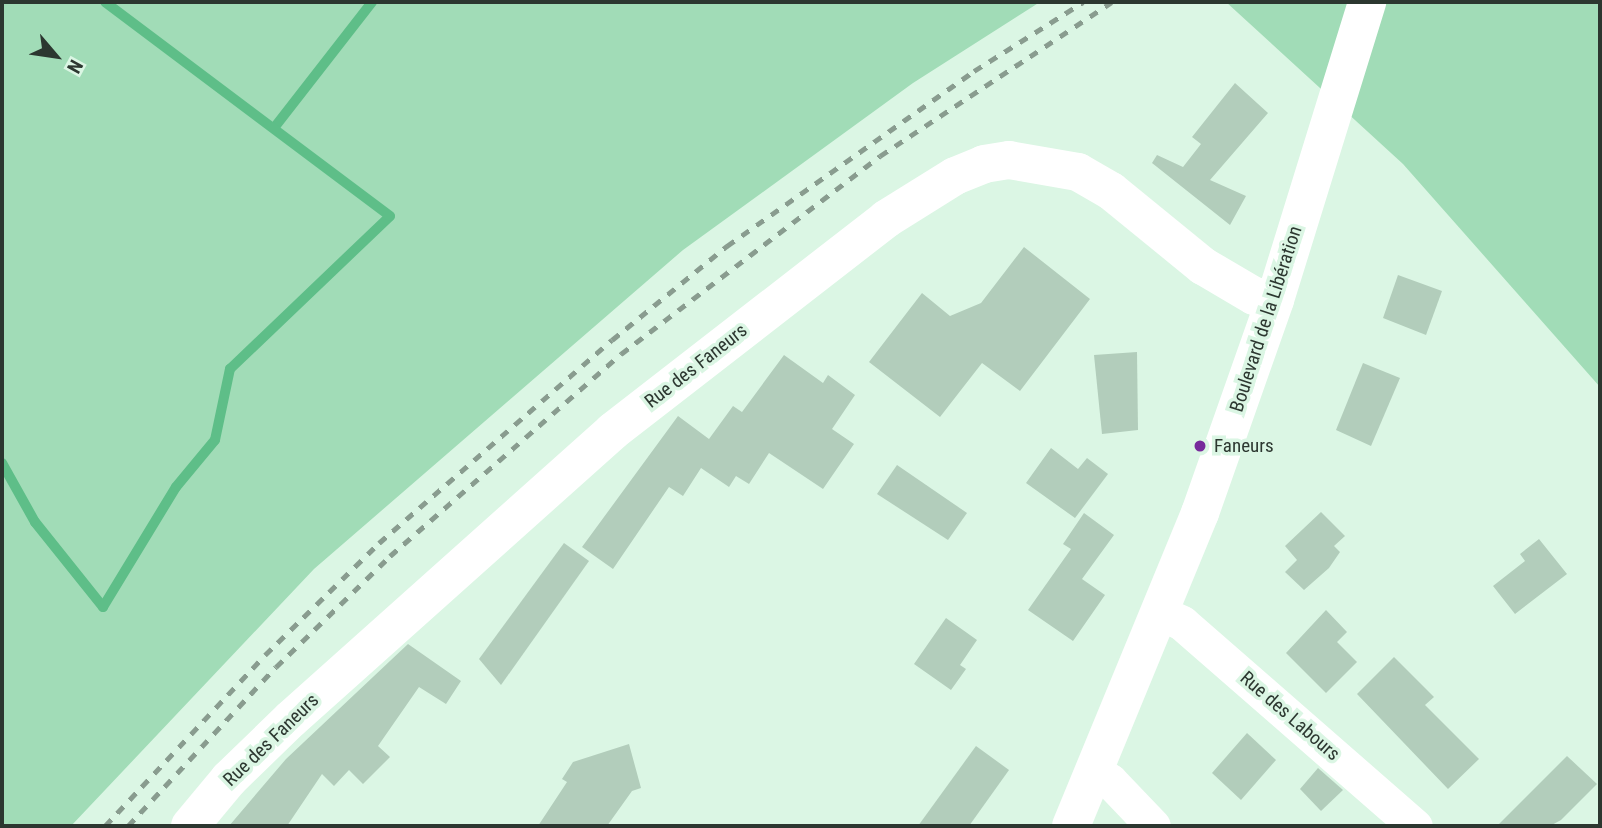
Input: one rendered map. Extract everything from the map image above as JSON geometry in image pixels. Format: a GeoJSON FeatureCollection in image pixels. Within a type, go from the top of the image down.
{"type":"FeatureCollection","features":[{"type":"Feature","properties":{"kind":"street","name":"Boulevard de la Libération"},"geometry":{"type":"LineString","coordinates":[[1072,826],[1160,613],[1275,300],[1367,2]]}},
{"type":"Feature","properties":{"kind":"street","name":"Rue des Faneurs"},"geometry":{"type":"LineString","coordinates":[[190,826],[229,779],[291,719],[613,431],[886,219],[955,176],[984,164],[1009,160],[1078,172],[1111,191],[1203,266],[1254,296],[1275,300]]}},
{"type":"Feature","properties":{"kind":"street","name":"Rue des Labours"},"geometry":{"type":"LineString","coordinates":[[1160,613],[1182,623],[1415,826]]}},
{"type":"Feature","properties":{"kind":"street"},"geometry":{"type":"LineString","coordinates":[[1094,771],[1110,780],[1153,826]]}},
{"type":"Feature","properties":{"kind":"green space"},"geometry":{"type":"Polygon","coordinates":[[[2,2],[1040,2],[913,83],[683,250],[314,569],[71,826],[2,826],[2,2]]]}},
{"type":"Feature","properties":{"kind":"green space"},"geometry":{"type":"Polygon","coordinates":[[[1226,2],[1600,2],[1600,387],[1403,164],[1226,2]]]}},
{"type":"Feature","properties":{"kind":"building"},"geometry":{"type":"Polygon","coordinates":[[[1235,83],[1268,113],[1210,180],[1246,196],[1230,225],[1152,163],[1157,155],[1183,167],[1201,144],[1192,137],[1235,83]]]}},
{"type":"Feature","properties":{"kind":"building"},"geometry":{"type":"Polygon","coordinates":[[[1024,247],[1090,299],[1020,391],[982,363],[940,417],[869,362],[922,293],[950,316],[981,303],[1024,247]]]}},
{"type":"Feature","properties":{"kind":"building"},"geometry":{"type":"Polygon","coordinates":[[[1398,275],[1442,291],[1426,335],[1383,318],[1398,275]]]}},
{"type":"Feature","properties":{"kind":"building"},"geometry":{"type":"Polygon","coordinates":[[[1137,352],[1138,430],[1102,434],[1094,355],[1137,352]]]}},
{"type":"Feature","properties":{"kind":"building"},"geometry":{"type":"Polygon","coordinates":[[[784,355],[823,383],[828,375],[855,395],[832,429],[854,444],[823,489],[769,453],[749,484],[736,476],[729,487],[701,468],[683,496],[669,487],[613,569],[582,547],[678,416],[709,439],[733,406],[742,412],[784,355]]]}},
{"type":"Feature","properties":{"kind":"building"},"geometry":{"type":"Polygon","coordinates":[[[1363,363],[1400,378],[1371,446],[1336,430],[1363,363]]]}},
{"type":"Feature","properties":{"kind":"building"},"geometry":{"type":"Polygon","coordinates":[[[1051,448],[1078,469],[1087,458],[1108,474],[1075,518],[1026,483],[1051,448]]]}},
{"type":"Feature","properties":{"kind":"building"},"geometry":{"type":"Polygon","coordinates":[[[897,465],[967,513],[948,540],[877,494],[897,465]]]}},
{"type":"Feature","properties":{"kind":"building"},"geometry":{"type":"Polygon","coordinates":[[[1321,512],[1345,536],[1334,546],[1340,552],[1329,568],[1304,590],[1285,572],[1297,560],[1285,546],[1321,512]]]}},
{"type":"Feature","properties":{"kind":"building"},"geometry":{"type":"Polygon","coordinates":[[[1084,513],[1114,535],[1082,579],[1105,595],[1073,641],[1028,610],[1071,549],[1063,544],[1084,513]]]}},
{"type":"Feature","properties":{"kind":"building"},"geometry":{"type":"Polygon","coordinates":[[[1539,539],[1567,574],[1515,614],[1493,586],[1525,561],[1520,554],[1539,539]]]}},
{"type":"Feature","properties":{"kind":"building"},"geometry":{"type":"Polygon","coordinates":[[[564,543],[589,561],[501,685],[479,659],[564,543]]]}},
{"type":"Feature","properties":{"kind":"building"},"geometry":{"type":"Polygon","coordinates":[[[1326,610],[1347,632],[1337,642],[1357,662],[1326,693],[1286,653],[1326,610]]]}},
{"type":"Feature","properties":{"kind":"building"},"geometry":{"type":"Polygon","coordinates":[[[946,618],[977,640],[960,665],[966,669],[951,690],[914,664],[946,618]]]}},
{"type":"Feature","properties":{"kind":"building"},"geometry":{"type":"Polygon","coordinates":[[[408,644],[461,681],[446,704],[419,687],[378,746],[390,757],[363,784],[349,770],[334,786],[322,774],[287,826],[229,826],[286,759],[408,644]]]}},
{"type":"Feature","properties":{"kind":"building"},"geometry":{"type":"Polygon","coordinates":[[[1394,657],[1434,697],[1425,705],[1479,759],[1448,789],[1357,694],[1394,657]]]}},
{"type":"Feature","properties":{"kind":"building"},"geometry":{"type":"Polygon","coordinates":[[[1247,733],[1276,760],[1241,800],[1212,773],[1247,733]]]}},
{"type":"Feature","properties":{"kind":"building"},"geometry":{"type":"Polygon","coordinates":[[[629,744],[641,788],[632,791],[607,826],[538,826],[567,782],[562,779],[573,762],[629,744]]]}},
{"type":"Feature","properties":{"kind":"building"},"geometry":{"type":"Polygon","coordinates":[[[976,746],[1009,770],[969,826],[918,826],[976,746]]]}},
{"type":"Feature","properties":{"kind":"building"},"geometry":{"type":"Polygon","coordinates":[[[1567,756],[1597,784],[1561,820],[1550,826],[1497,826],[1567,756]]]}},
{"type":"Feature","properties":{"kind":"building"},"geometry":{"type":"Polygon","coordinates":[[[1318,768],[1343,790],[1321,811],[1300,789],[1318,768]]]}},
{"type":"Feature","properties":{"kind":"waterway"},"geometry":{"type":"LineString","coordinates":[[2,463],[35,522],[103,607],[176,487],[215,440],[230,369],[390,216],[105,2]]}},
{"type":"Feature","properties":{"kind":"waterway"},"geometry":{"type":"LineString","coordinates":[[274,128],[372,2]]}},
{"type":"Feature","properties":{"kind":"railway"},"geometry":{"type":"LineString","coordinates":[[105,826],[265,655],[379,543],[612,340],[727,246],[974,71],[1083,2]]}},
{"type":"Feature","properties":{"kind":"railway"},"geometry":{"type":"LineString","coordinates":[[128,826],[276,667],[390,556],[621,354],[880,156],[1112,2]]}},
{"type":"Feature","properties":{"kind":"place","name":"Faneurs"},"geometry":{"type":"Point","coordinates":[1200,446]}}]}
